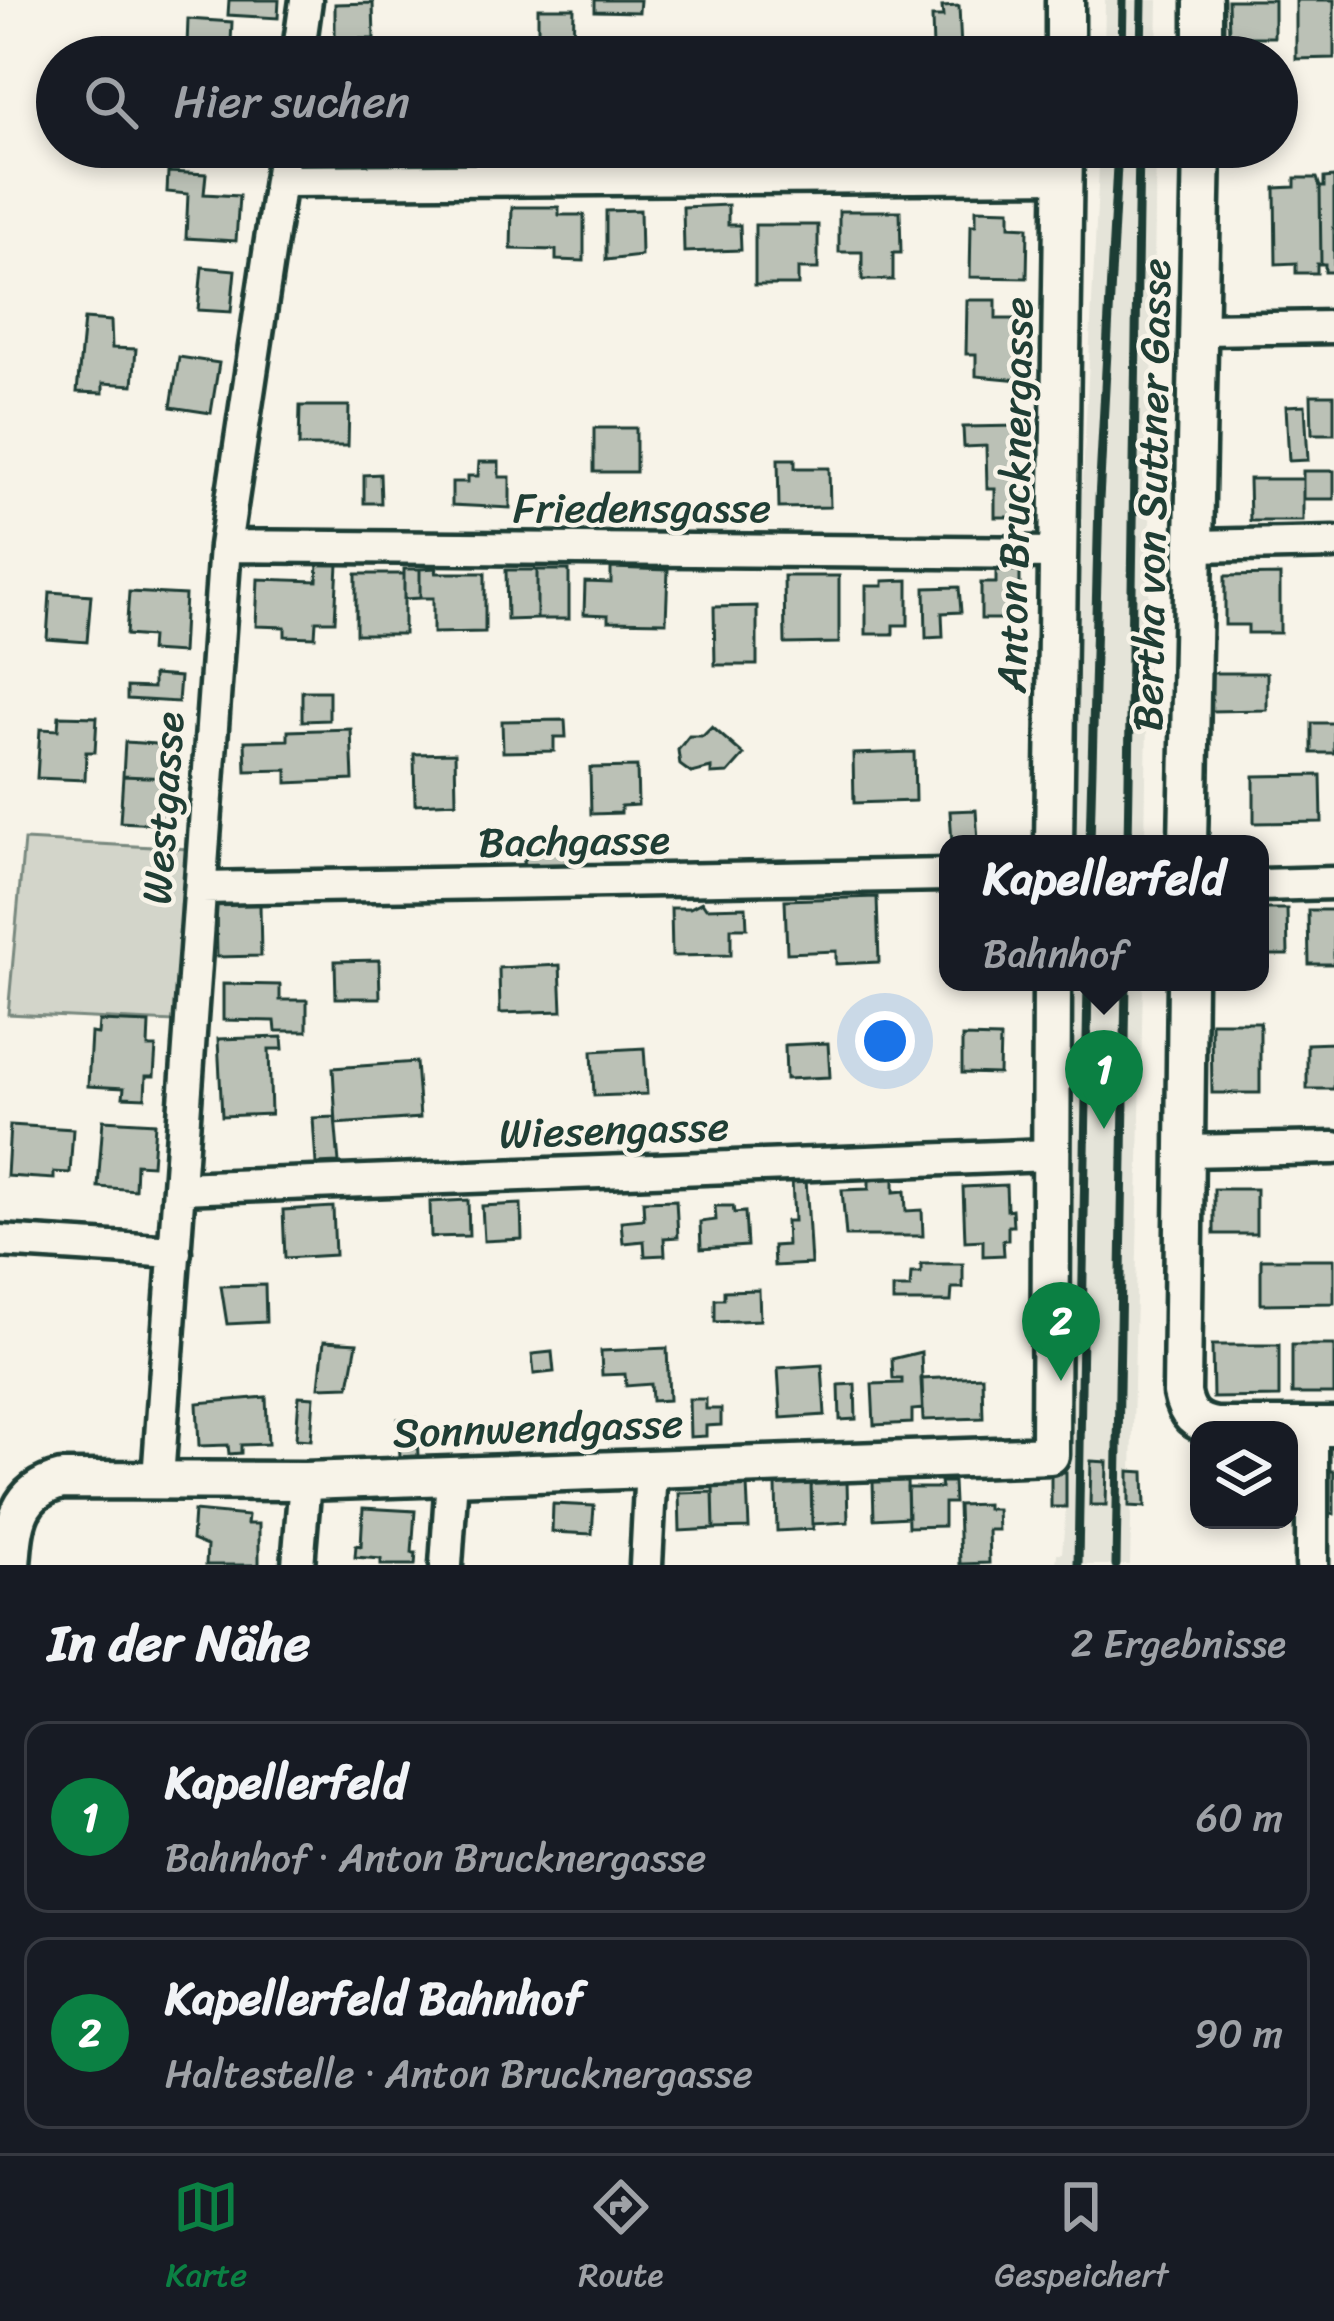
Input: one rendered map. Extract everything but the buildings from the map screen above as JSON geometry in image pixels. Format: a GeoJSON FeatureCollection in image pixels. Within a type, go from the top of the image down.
{"type":"FeatureCollection","features":[{"type":"Feature","properties":{"kind":"street"},"geometry":{"type":"LineString","coordinates":[[301,36],[306,0]]}},
{"type":"Feature","properties":{"kind":"street"},"geometry":{"type":"LineString","coordinates":[[1065,0],[1065,36]]}},
{"type":"Feature","properties":{"kind":"street"},"geometry":{"type":"LineString","coordinates":[[1203,0],[1203,36]]}},
{"type":"Feature","properties":{"kind":"street","name":"Westgasse"},"geometry":{"type":"LineString","coordinates":[[158,1479],[225,546],[282,168]]}},
{"type":"Feature","properties":{"kind":"street"},"geometry":{"type":"LineString","coordinates":[[280,181],[790,168]]}},
{"type":"Feature","properties":{"kind":"street","name":"Anton Brucknergasse"},"geometry":{"type":"LineString","coordinates":[[1054,835],[1064,168]]}},
{"type":"Feature","properties":{"kind":"street","name":"Bertha von Suttner Gasse"},"geometry":{"type":"LineString","coordinates":[[1188,835],[1202,168]]}},
{"type":"Feature","properties":{"kind":"street"},"geometry":{"type":"LineString","coordinates":[[1201,329],[1334,327]]}},
{"type":"Feature","properties":{"kind":"street"},"geometry":{"type":"LineString","coordinates":[[1196,546],[1334,543]]}},
{"type":"Feature","properties":{"kind":"street","name":"Friedensgasse"},"geometry":{"type":"LineString","coordinates":[[225,546],[1058,553]]}},
{"type":"Feature","properties":{"kind":"street","name":"Bachgasse"},"geometry":{"type":"LineString","coordinates":[[202,888],[939,875]]}},
{"type":"Feature","properties":{"kind":"street"},"geometry":{"type":"LineString","coordinates":[[1269,885],[1334,883]]}},
{"type":"Feature","properties":{"kind":"street"},"geometry":{"type":"LineString","coordinates":[[1051,1155],[1052,991]]}},
{"type":"Feature","properties":{"kind":"street"},"geometry":{"type":"LineString","coordinates":[[1186,991],[1182,1394],[1190,1416],[1202,1425],[1323,1427],[1312,1565]]}},
{"type":"Feature","properties":{"kind":"street"},"geometry":{"type":"LineString","coordinates":[[1185,1151],[1334,1148]]}},
{"type":"Feature","properties":{"kind":"street","name":"Wiesengasse"},"geometry":{"type":"LineString","coordinates":[[180,1188],[1051,1155]]}},
{"type":"Feature","properties":{"kind":"street","name":"Sonnwendgasse"},"geometry":{"type":"LineString","coordinates":[[11,1565],[14,1522],[21,1505],[32,1492],[62,1480],[305,1481],[1050,1455],[1051,1155]]}},
{"type":"Feature","properties":{"kind":"street"},"geometry":{"type":"LineString","coordinates":[[0,1241],[175,1252]]}},
{"type":"Feature","properties":{"kind":"street"},"geometry":{"type":"LineString","coordinates":[[646,1565],[651,1467]]}},
{"type":"Feature","properties":{"kind":"street"},"geometry":{"type":"LineString","coordinates":[[446,1565],[452,1477]]}},
{"type":"Feature","properties":{"kind":"street"},"geometry":{"type":"LineString","coordinates":[[298,1565],[305,1481]]}},
{"type":"Feature","properties":{"kind":"shaded area"},"geometry":{"type":"Polygon","coordinates":[[[1105,0],[1158,0],[1157,36],[1104,36],[1105,0]]]}},
{"type":"Feature","properties":{"kind":"shaded area"},"geometry":{"type":"Polygon","coordinates":[[[1099,168],[1156,168],[1145,835],[1070,835],[1099,168]]]}},
{"type":"Feature","properties":{"kind":"shaded area"},"geometry":{"type":"Polygon","coordinates":[[[24,840],[189,849],[174,1022],[8,1014],[24,840]]]}},
{"type":"Feature","properties":{"kind":"shaded area"},"geometry":{"type":"Polygon","coordinates":[[[1068,991],[1143,991],[1130,1565],[1056,1565],[1057,1553],[1062,1553],[1068,991]]]}},
{"type":"Feature","properties":{"kind":"railway"},"geometry":{"type":"LineString","coordinates":[[1122,36],[1123,0]]}},
{"type":"Feature","properties":{"kind":"railway"},"geometry":{"type":"LineString","coordinates":[[1141,36],[1142,0]]}},
{"type":"Feature","properties":{"kind":"railway"},"geometry":{"type":"LineString","coordinates":[[1090,835],[1099,500],[1117,168]]}},
{"type":"Feature","properties":{"kind":"railway"},"geometry":{"type":"LineString","coordinates":[[1128,835],[1139,168]]}},
{"type":"Feature","properties":{"kind":"railway"},"geometry":{"type":"LineString","coordinates":[[1078,1565],[1088,991]]}},
{"type":"Feature","properties":{"kind":"railway"},"geometry":{"type":"LineString","coordinates":[[1116,1565],[1126,991]]}},
{"type":"Feature","properties":{"kind":"place","name":"Kapellerfeld"},"geometry":{"type":"Point","coordinates":[1104,1129]}},
{"type":"Feature","properties":{"kind":"place","name":"Kapellerfeld Bahnhof"},"geometry":{"type":"Point","coordinates":[1061,1381]}}]}
